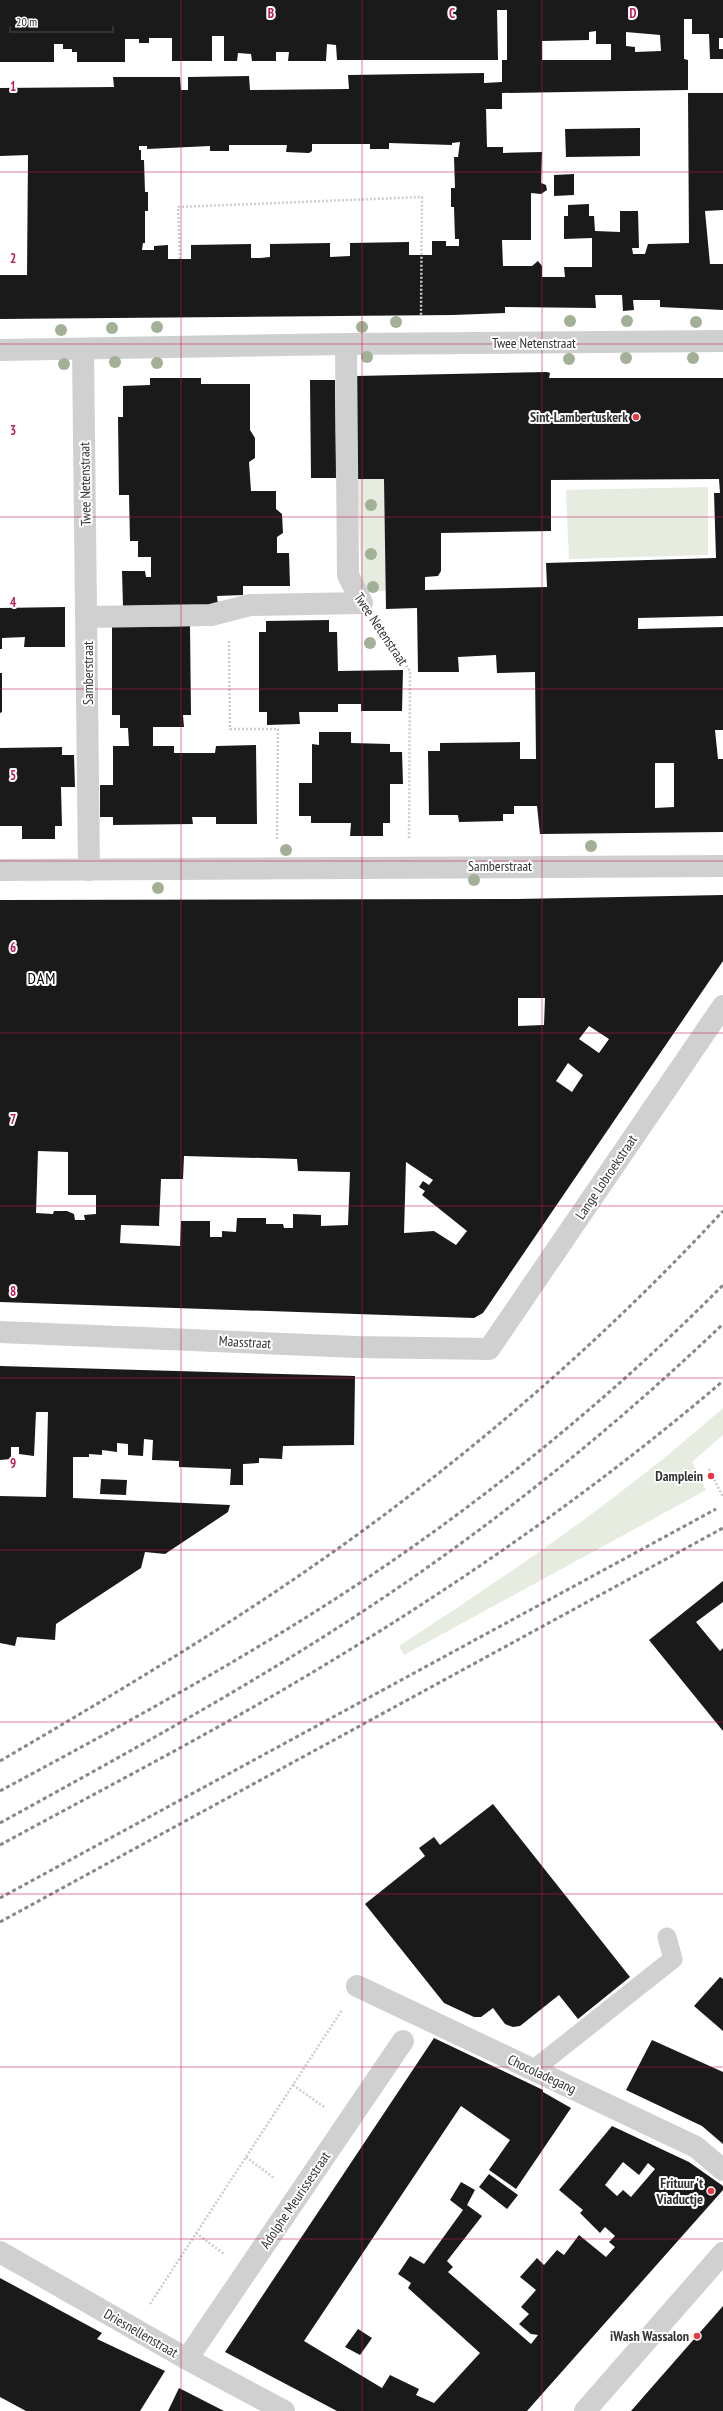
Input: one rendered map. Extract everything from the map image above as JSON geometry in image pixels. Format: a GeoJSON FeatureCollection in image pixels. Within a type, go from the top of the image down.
{"type":"FeatureCollection","features":[{"type":"Feature","properties":{"kind":"street","name":"Twee Netenstraat"},"geometry":{"type":"LineString","coordinates":[[0,350],[83,350],[421,343],[723,341]]}},
{"type":"Feature","properties":{"kind":"street","name":"Twee Netenstraat"},"geometry":{"type":"LineString","coordinates":[[346,344],[348,575],[362,603]]}},
{"type":"Feature","properties":{"kind":"street","name":"Twee Netenstraat"},"geometry":{"type":"LineString","coordinates":[[83,350],[87,617]]}},
{"type":"Feature","properties":{"kind":"street"},"geometry":{"type":"LineString","coordinates":[[87,617],[211,615],[250,605],[362,603]]}},
{"type":"Feature","properties":{"kind":"street","name":"Samberstraat"},"geometry":{"type":"LineString","coordinates":[[87,617],[89,870]]}},
{"type":"Feature","properties":{"kind":"street","name":"Samberstraat"},"geometry":{"type":"LineString","coordinates":[[0,870],[409,866],[723,866]]}},
{"type":"Feature","properties":{"kind":"street","name":"Lange Lobroekstraat"},"geometry":{"type":"LineString","coordinates":[[489,1349],[723,1006]]}},
{"type":"Feature","properties":{"kind":"street","name":"Maasstraat"},"geometry":{"type":"LineString","coordinates":[[0,1332],[357,1347],[489,1349]]}},
{"type":"Feature","properties":{"kind":"street","name":"Chocoladegang"},"geometry":{"type":"LineString","coordinates":[[357,1986],[696,2146],[723,2170]]}},
{"type":"Feature","properties":{"kind":"street","name":"Adolphe Meurissestraat"},"geometry":{"type":"LineString","coordinates":[[187,2359],[403,2041]]}},
{"type":"Feature","properties":{"kind":"street","name":"Driesnellenstraat"},"geometry":{"type":"LineString","coordinates":[[0,2252],[187,2359],[284,2411]]}},
{"type":"Feature","properties":{"kind":"street"},"geometry":{"type":"LineString","coordinates":[[586,2411],[723,2253]]}},
{"type":"Feature","properties":{"kind":"lane"},"geometry":{"type":"LineString","coordinates":[[533,2070],[673,1959],[667,1937]]}},
{"type":"Feature","properties":{"kind":"path"},"geometry":{"type":"LineString","coordinates":[[180,259],[178,207],[422,197],[421,343]]}},
{"type":"Feature","properties":{"kind":"path","name":"Twee Netenstraat"},"geometry":{"type":"LineString","coordinates":[[362,603],[410,671],[409,866]]}},
{"type":"Feature","properties":{"kind":"path"},"geometry":{"type":"LineString","coordinates":[[228,610],[230,729],[278,729],[277,868]]}},
{"type":"Feature","properties":{"kind":"path"},"geometry":{"type":"LineString","coordinates":[[709,1468],[723,1497]]}},
{"type":"Feature","properties":{"kind":"path"},"geometry":{"type":"LineString","coordinates":[[156,2310],[150,2305],[357,1986]]}},
{"type":"Feature","properties":{"kind":"path"},"geometry":{"type":"LineString","coordinates":[[293,2085],[303,2092]]}},
{"type":"Feature","properties":{"kind":"path"},"geometry":{"type":"LineString","coordinates":[[246,2157],[298,2196]]}},
{"type":"Feature","properties":{"kind":"shaded area"},"geometry":{"type":"Polygon","coordinates":[[[357,479],[384,479],[386,591],[362,591],[357,479]]]}},
{"type":"Feature","properties":{"kind":"shaded area"},"geometry":{"type":"Polygon","coordinates":[[[708,487],[708,555],[569,559],[566,490],[708,487]]]}},
{"type":"Feature","properties":{"kind":"shaded area"},"geometry":{"type":"Polygon","coordinates":[[[723,1408],[723,1435],[692,1462],[706,1490],[404,1655],[399,1646],[483,1591],[566,1533],[685,1441],[723,1408]]]}},
{"type":"Feature","properties":{"kind":"building"},"geometry":{"type":"Polygon","coordinates":[[[0,0],[723,0],[723,38],[719,38],[719,49],[723,49],[723,59],[710,59],[709,34],[692,34],[692,19],[684,19],[684,59],[688,60],[688,90],[502,93],[502,109],[486,109],[487,147],[503,147],[503,153],[542,152],[541,183],[546,185],[547,190],[541,194],[531,193],[531,240],[502,240],[503,266],[532,266],[538,261],[542,266],[542,277],[565,277],[564,267],[592,267],[592,238],[564,239],[564,216],[568,216],[568,205],[589,204],[589,216],[594,216],[595,231],[620,232],[620,211],[638,211],[639,248],[632,248],[633,254],[645,254],[648,244],[689,243],[688,93],[723,93],[723,210],[705,211],[710,264],[723,264],[723,310],[660,307],[660,300],[633,300],[634,310],[623,311],[622,295],[595,295],[596,308],[505,307],[505,313],[453,315],[0,319],[0,275],[27,275],[28,155],[0,156],[0,88],[114,87],[113,77],[180,77],[181,90],[188,90],[188,77],[249,76],[250,90],[349,89],[348,75],[484,73],[484,83],[502,82],[502,60],[507,60],[507,10],[497,10],[498,60],[337,60],[336,45],[327,44],[326,61],[288,61],[289,52],[276,52],[276,61],[252,61],[251,54],[238,53],[237,61],[224,61],[224,36],[212,36],[212,61],[172,61],[172,38],[149,38],[149,43],[139,43],[139,39],[125,39],[125,62],[77,62],[77,52],[72,52],[72,49],[63,49],[63,44],[54,44],[54,62],[0,62],[0,0]],[[596,31],[589,32],[589,40],[542,41],[542,60],[611,60],[611,44],[596,44],[596,31]],[[626,32],[626,46],[635,47],[635,52],[661,51],[660,35],[626,32]],[[460,142],[452,143],[452,145],[389,143],[389,149],[370,149],[370,144],[312,144],[312,151],[309,153],[286,152],[287,145],[229,145],[229,151],[210,151],[210,146],[147,149],[147,146],[139,146],[139,150],[141,150],[141,160],[144,160],[145,192],[148,192],[148,211],[145,211],[145,243],[143,243],[142,250],[154,250],[154,246],[168,245],[168,259],[191,259],[191,245],[251,244],[251,258],[270,257],[270,244],[330,243],[330,257],[350,256],[350,243],[409,242],[409,255],[432,255],[432,241],[446,241],[446,246],[459,246],[459,239],[455,239],[454,207],[451,207],[451,188],[455,188],[454,157],[458,157],[460,142]]]}},
{"type":"Feature","properties":{"kind":"building"},"geometry":{"type":"Polygon","coordinates":[[[640,128],[640,156],[566,157],[565,129],[640,128]]]}},
{"type":"Feature","properties":{"kind":"building"},"geometry":{"type":"Polygon","coordinates":[[[574,174],[574,195],[554,196],[554,175],[574,174]]]}},
{"type":"Feature","properties":{"kind":"building"},"geometry":{"type":"Polygon","coordinates":[[[547,372],[550,373],[549,378],[723,378],[723,616],[638,618],[638,629],[723,627],[723,730],[715,730],[718,759],[723,759],[723,832],[540,834],[537,806],[514,806],[514,814],[503,814],[503,821],[459,822],[458,815],[429,815],[428,751],[440,751],[440,743],[520,742],[520,759],[536,759],[535,672],[497,673],[496,655],[458,657],[459,672],[418,672],[417,608],[386,609],[384,479],[357,479],[356,376],[547,372]],[[719,479],[551,480],[551,531],[441,533],[441,571],[438,576],[425,577],[425,590],[547,587],[546,563],[716,558],[714,493],[720,493],[719,479]],[[655,763],[655,808],[674,807],[674,763],[655,763]]]}},
{"type":"Feature","properties":{"kind":"building"},"geometry":{"type":"Polygon","coordinates":[[[150,378],[201,378],[201,384],[250,384],[250,430],[255,438],[255,458],[249,462],[251,491],[276,491],[276,509],[282,514],[283,533],[277,537],[277,553],[289,553],[290,586],[243,586],[243,595],[217,596],[218,605],[123,606],[122,571],[145,571],[146,577],[151,577],[151,557],[138,557],[138,541],[130,541],[129,495],[119,495],[118,417],[123,417],[123,386],[150,385],[150,378]]]}},
{"type":"Feature","properties":{"kind":"building"},"geometry":{"type":"Polygon","coordinates":[[[310,380],[335,380],[336,478],[311,478],[310,380]]]}},
{"type":"Feature","properties":{"kind":"building"},"geometry":{"type":"Polygon","coordinates":[[[65,607],[65,647],[24,647],[25,637],[2,638],[2,649],[0,649],[0,608],[65,607]]]}},
{"type":"Feature","properties":{"kind":"building"},"geometry":{"type":"Polygon","coordinates":[[[329,620],[329,632],[337,632],[338,671],[403,670],[402,711],[361,711],[361,704],[338,704],[338,712],[299,712],[300,724],[267,725],[267,712],[259,712],[259,632],[266,632],[266,621],[329,620]]]}},
{"type":"Feature","properties":{"kind":"building"},"geometry":{"type":"Polygon","coordinates":[[[190,626],[191,715],[183,715],[184,727],[153,727],[153,746],[174,746],[174,753],[215,753],[216,746],[256,745],[257,824],[216,824],[216,817],[192,817],[193,824],[113,825],[113,817],[100,817],[100,785],[113,785],[113,746],[129,746],[128,728],[120,728],[120,715],[112,715],[112,627],[190,626]]]}},
{"type":"Feature","properties":{"kind":"building"},"geometry":{"type":"Polygon","coordinates":[[[0,673],[2,673],[2,712],[0,713],[0,673]]]}},
{"type":"Feature","properties":{"kind":"building"},"geometry":{"type":"Polygon","coordinates":[[[319,732],[351,732],[351,743],[390,744],[390,752],[402,752],[403,784],[390,784],[390,823],[383,823],[383,836],[350,836],[351,823],[311,823],[311,816],[299,816],[299,783],[312,783],[312,744],[319,745],[319,732]]]}},
{"type":"Feature","properties":{"kind":"building"},"geometry":{"type":"Polygon","coordinates":[[[62,747],[62,755],[74,755],[75,787],[61,787],[62,826],[55,826],[55,839],[22,839],[22,826],[0,826],[0,748],[62,747]]]}},
{"type":"Feature","properties":{"kind":"building"},"geometry":{"type":"Polygon","coordinates":[[[723,895],[723,961],[483,1313],[474,1318],[0,1302],[0,900],[517,899],[723,895]],[[518,998],[518,1026],[544,1025],[545,998],[518,998]],[[589,1026],[579,1039],[599,1053],[609,1039],[589,1026]],[[568,1063],[556,1081],[572,1092],[583,1075],[568,1063]],[[38,1151],[36,1213],[53,1214],[54,1211],[67,1211],[74,1214],[75,1220],[85,1220],[84,1215],[96,1214],[96,1195],[68,1195],[68,1152],[38,1151]],[[184,1156],[183,1179],[161,1179],[159,1226],[121,1225],[120,1243],[180,1246],[181,1221],[210,1221],[210,1237],[222,1237],[222,1231],[236,1232],[237,1218],[266,1218],[266,1224],[283,1224],[284,1228],[293,1228],[293,1214],[321,1215],[321,1226],[348,1225],[350,1172],[298,1171],[297,1159],[184,1156]],[[406,1162],[404,1233],[434,1231],[456,1245],[467,1231],[422,1195],[425,1191],[419,1187],[423,1181],[429,1185],[433,1180],[406,1162]]]}},
{"type":"Feature","properties":{"kind":"building"},"geometry":{"type":"Polygon","coordinates":[[[0,1366],[355,1376],[354,1445],[283,1446],[282,1459],[259,1458],[259,1463],[243,1464],[243,1485],[230,1485],[231,1469],[179,1467],[179,1461],[152,1460],[153,1440],[144,1439],[143,1456],[128,1455],[128,1444],[117,1443],[117,1452],[102,1450],[102,1455],[89,1454],[89,1457],[73,1457],[73,1498],[230,1505],[228,1512],[165,1554],[145,1552],[141,1568],[56,1624],[55,1640],[17,1637],[15,1646],[0,1643],[0,1496],[46,1497],[48,1412],[36,1412],[34,1456],[19,1454],[19,1447],[11,1447],[11,1459],[0,1460],[0,1366]]]}},
{"type":"Feature","properties":{"kind":"building"},"geometry":{"type":"Polygon","coordinates":[[[101,1479],[127,1480],[126,1495],[100,1494],[101,1479]]]}},
{"type":"Feature","properties":{"kind":"building"},"geometry":{"type":"Polygon","coordinates":[[[723,1581],[723,1602],[696,1622],[720,1651],[723,1648],[723,1731],[649,1640],[723,1581]]]}},
{"type":"Feature","properties":{"kind":"building"},"geometry":{"type":"Polygon","coordinates":[[[493,1804],[630,1977],[578,2019],[559,1995],[520,2026],[513,2027],[505,2024],[493,2008],[481,2017],[474,2017],[444,2003],[365,1904],[425,1856],[419,1848],[434,1837],[440,1845],[493,1804]]]}},
{"type":"Feature","properties":{"kind":"building"},"geometry":{"type":"Polygon","coordinates":[[[720,1977],[723,1979],[723,2031],[694,2006],[720,1977]]]}},
{"type":"Feature","properties":{"kind":"building"},"geometry":{"type":"Polygon","coordinates":[[[434,2038],[543,2090],[543,2092],[571,2108],[516,2189],[489,2170],[510,2140],[461,2106],[304,2341],[382,2388],[390,2375],[419,2389],[416,2395],[434,2403],[480,2353],[408,2288],[411,2283],[398,2274],[410,2256],[424,2264],[463,2210],[450,2200],[461,2182],[475,2190],[467,2205],[482,2216],[447,2261],[453,2267],[448,2272],[531,2344],[538,2335],[531,2334],[519,2324],[529,2314],[521,2307],[536,2290],[520,2277],[537,2258],[544,2265],[557,2250],[564,2255],[579,2235],[606,2257],[615,2247],[609,2242],[615,2236],[605,2227],[600,2233],[580,2213],[583,2210],[559,2190],[612,2126],[689,2162],[723,2186],[723,2190],[527,2411],[337,2411],[225,2352],[434,2038]],[[623,2162],[605,2185],[617,2196],[623,2190],[631,2197],[655,2169],[648,2163],[639,2175],[623,2162]]]}},
{"type":"Feature","properties":{"kind":"building"},"geometry":{"type":"Polygon","coordinates":[[[652,2040],[723,2072],[723,2144],[702,2126],[626,2090],[652,2040]]]}},
{"type":"Feature","properties":{"kind":"building"},"geometry":{"type":"Polygon","coordinates":[[[489,2174],[518,2195],[507,2209],[479,2187],[489,2174]]]}},
{"type":"Feature","properties":{"kind":"building"},"geometry":{"type":"Polygon","coordinates":[[[0,2278],[102,2333],[97,2339],[165,2371],[140,2411],[26,2411],[0,2397],[0,2278]]]}},
{"type":"Feature","properties":{"kind":"building"},"geometry":{"type":"Polygon","coordinates":[[[723,2306],[723,2411],[631,2411],[645,2395],[723,2306]]]}},
{"type":"Feature","properties":{"kind":"building"},"geometry":{"type":"Polygon","coordinates":[[[358,2329],[372,2338],[360,2355],[345,2347],[358,2329]]]}},
{"type":"Feature","properties":{"kind":"building"},"geometry":{"type":"Polygon","coordinates":[[[179,2388],[224,2411],[168,2411],[179,2388]]]}},
{"type":"Feature","properties":{"kind":"railway"},"geometry":{"type":"LineString","coordinates":[[0,1761],[154,1670],[254,1606],[304,1573],[400,1503],[443,1470],[568,1364],[647,1289],[723,1211]]}},
{"type":"Feature","properties":{"kind":"railway"},"geometry":{"type":"LineString","coordinates":[[0,1791],[163,1702],[270,1640],[374,1573],[425,1538],[542,1449],[579,1418],[653,1353],[723,1285]]}},
{"type":"Feature","properties":{"kind":"railway"},"geometry":{"type":"LineString","coordinates":[[0,1823],[141,1745],[280,1664],[418,1574],[509,1508],[597,1437],[682,1363],[723,1324]]}},
{"type":"Feature","properties":{"kind":"railway"},"geometry":{"type":"LineString","coordinates":[[0,1845],[266,1700],[413,1610],[572,1501],[723,1381]]}},
{"type":"Feature","properties":{"kind":"railway"},"geometry":{"type":"LineString","coordinates":[[0,1898],[716,1509]]}},
{"type":"Feature","properties":{"kind":"railway"},"geometry":{"type":"LineString","coordinates":[[0,1922],[723,1528]]}},
{"type":"Feature","properties":{"kind":"place","name":"Sint-Lambertuskerk"},"geometry":{"type":"Point","coordinates":[636,417]}},
{"type":"Feature","properties":{"kind":"place","name":"Damplein"},"geometry":{"type":"Point","coordinates":[711,1476]}},
{"type":"Feature","properties":{"kind":"place","name":"Frituur 't Viaductje"},"geometry":{"type":"Point","coordinates":[711,2191]}},
{"type":"Feature","properties":{"kind":"place","name":"iWash Wassalon"},"geometry":{"type":"Point","coordinates":[697,2336]}},
{"type":"Feature","properties":{"kind":"district","name":"DAM"},"geometry":{"type":"Point","coordinates":[42,978]}}]}
